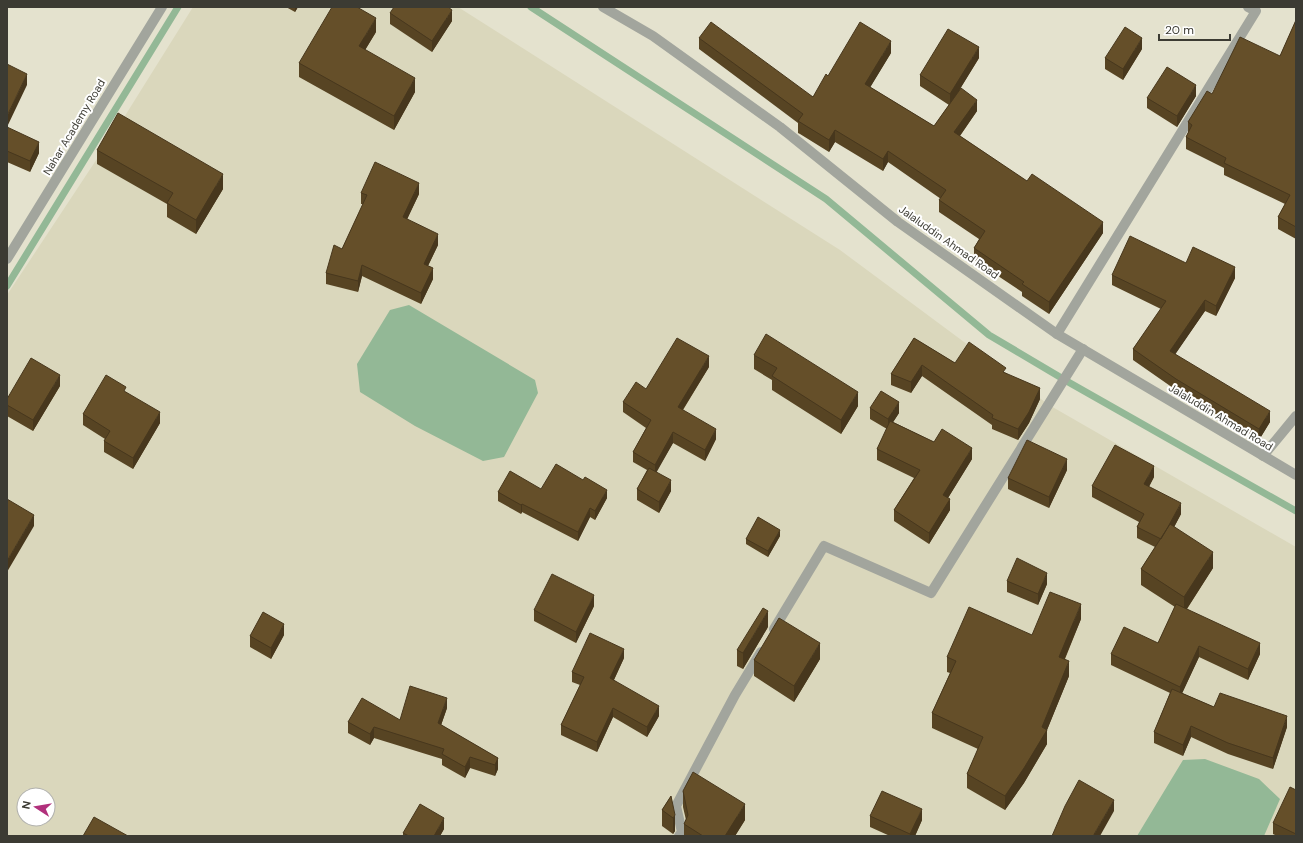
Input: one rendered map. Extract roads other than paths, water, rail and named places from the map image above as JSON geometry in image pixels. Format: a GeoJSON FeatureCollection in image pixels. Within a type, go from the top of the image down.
{"type":"FeatureCollection","features":[{"type":"Feature","properties":{"kind":"street","name":"Nahar Academy Road"},"geometry":{"type":"LineString","coordinates":[[7,260],[162,7]]}},
{"type":"Feature","properties":{"kind":"street","name":"Jalaluddin Ahmad Road"},"geometry":{"type":"LineString","coordinates":[[603,7],[653,36],[780,127],[898,222],[1057,334],[1296,475]]}},
{"type":"Feature","properties":{"kind":"street"},"geometry":{"type":"LineString","coordinates":[[1057,334],[1256,11],[1248,7]]}},
{"type":"Feature","properties":{"kind":"street"},"geometry":{"type":"LineString","coordinates":[[679,836],[682,832],[676,806],[735,695],[824,546],[931,593],[1083,349]]}},
{"type":"Feature","properties":{"kind":"street"},"geometry":{"type":"LineString","coordinates":[[1263,456],[1296,416]]}},
{"type":"Feature","properties":{"kind":"waterway"},"geometry":{"type":"LineString","coordinates":[[7,286],[178,7]]}},
{"type":"Feature","properties":{"kind":"waterway"},"geometry":{"type":"LineString","coordinates":[[531,7],[826,199],[989,335],[1070,383],[1296,511]]}}]}
